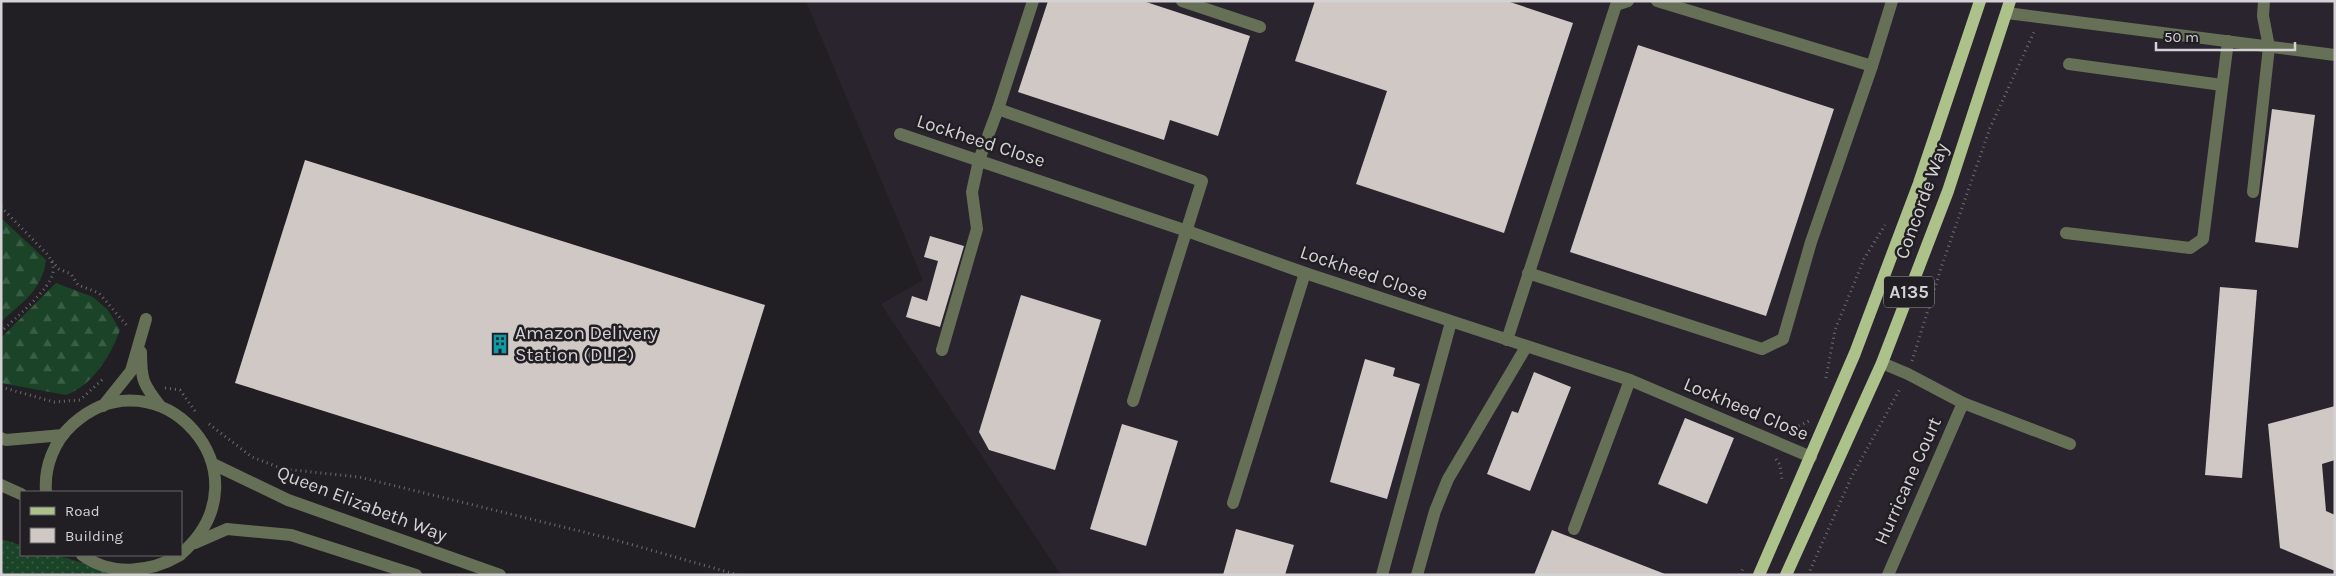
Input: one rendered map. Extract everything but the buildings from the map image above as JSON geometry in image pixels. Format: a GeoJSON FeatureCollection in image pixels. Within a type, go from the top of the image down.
{"type":"FeatureCollection","features":[{"type":"Feature","properties":{"kind":"main road","name":"Concorde Way"},"geometry":{"type":"LineString","coordinates":[[1759,575],[1855,353],[1919,183],[1980,1]]}},
{"type":"Feature","properties":{"kind":"main road","name":"Concorde Way"},"geometry":{"type":"LineString","coordinates":[[1786,575],[1882,363],[1948,192],[2009,7]]}},
{"type":"Feature","properties":{"kind":"street"},"geometry":{"type":"LineString","coordinates":[[942,350],[977,229],[972,192],[979,160],[998,109],[1033,1]]}},
{"type":"Feature","properties":{"kind":"street"},"geometry":{"type":"LineString","coordinates":[[1182,1],[1260,27]]}},
{"type":"Feature","properties":{"kind":"street"},"geometry":{"type":"LineString","coordinates":[[1507,340],[1616,5],[1628,1]]}},
{"type":"Feature","properties":{"kind":"street"},"geometry":{"type":"LineString","coordinates":[[1657,1],[1872,66]]}},
{"type":"Feature","properties":{"kind":"street"},"geometry":{"type":"LineString","coordinates":[[1528,273],[1762,349],[1782,339],[1892,1]]}},
{"type":"Feature","properties":{"kind":"street"},"geometry":{"type":"LineString","coordinates":[[2253,192],[2269,47],[2264,16],[2264,1]]}},
{"type":"Feature","properties":{"kind":"street"},"geometry":{"type":"LineString","coordinates":[[2009,7],[2040,17],[2335,55]]}},
{"type":"Feature","properties":{"kind":"street"},"geometry":{"type":"LineString","coordinates":[[2066,233],[2190,248],[2204,239],[2228,41]]}},
{"type":"Feature","properties":{"kind":"street"},"geometry":{"type":"LineString","coordinates":[[2069,64],[2222,85]]}},
{"type":"Feature","properties":{"kind":"street"},"geometry":{"type":"LineString","coordinates":[[998,109],[1202,181],[1133,400]]}},
{"type":"Feature","properties":{"kind":"street","name":"Lockheed Close"},"geometry":{"type":"LineString","coordinates":[[900,134],[1187,231],[1304,273],[1630,380],[1811,456]]}},
{"type":"Feature","properties":{"kind":"street"},"geometry":{"type":"LineString","coordinates":[[1233,503],[1304,273]]}},
{"type":"Feature","properties":{"kind":"street"},"geometry":{"type":"LineString","coordinates":[[103,406],[131,371],[146,319]]}},
{"type":"Feature","properties":{"kind":"street"},"geometry":{"type":"LineString","coordinates":[[1382,575],[1450,322]]}},
{"type":"Feature","properties":{"kind":"street"},"geometry":{"type":"LineString","coordinates":[[141,340],[141,373],[144,386],[160,406]]}},
{"type":"Feature","properties":{"kind":"street"},"geometry":{"type":"LineString","coordinates":[[1416,575],[1435,511],[1448,479],[1526,347]]}},
{"type":"Feature","properties":{"kind":"street","name":"Hurricane Court"},"geometry":{"type":"LineString","coordinates":[[1882,363],[1908,374],[1963,403],[2070,444]]}},
{"type":"Feature","properties":{"kind":"street"},"geometry":{"type":"LineString","coordinates":[[1574,529],[1630,380]]}},
{"type":"Feature","properties":{"kind":"street"},"geometry":{"type":"LineString","coordinates":[[46,491],[47,473],[51,457],[63,435],[80,418],[103,406],[125,401],[142,401],[160,406],[186,421],[198,434],[207,448],[213,464],[216,481],[210,515],[193,544]]}},
{"type":"Feature","properties":{"kind":"street","name":"Hurricane Court"},"geometry":{"type":"LineString","coordinates":[[1888,575],[1963,403]]}},
{"type":"Feature","properties":{"kind":"street"},"geometry":{"type":"LineString","coordinates":[[1,438],[6,440],[63,435]]}},
{"type":"Feature","properties":{"kind":"street","name":"Queen Elizabeth Way"},"geometry":{"type":"LineString","coordinates":[[213,464],[288,500],[500,575]]}},
{"type":"Feature","properties":{"kind":"street"},"geometry":{"type":"LineString","coordinates":[[1,485],[20,494]]}},
{"type":"Feature","properties":{"kind":"street"},"geometry":{"type":"LineString","coordinates":[[182,553],[193,544],[227,529],[291,535],[416,575]]}},
{"type":"Feature","properties":{"kind":"street"},"geometry":{"type":"LineString","coordinates":[[84,556],[100,565],[132,571],[165,564],[178,556]]}},
{"type":"Feature","properties":{"kind":"path"},"geometry":{"type":"LineString","coordinates":[[1808,575],[1851,478],[1908,374],[1942,265],[1990,128],[2040,17]]}},
{"type":"Feature","properties":{"kind":"path"},"geometry":{"type":"LineString","coordinates":[[1,207],[59,269],[71,274],[78,285],[99,293],[141,340]]}},
{"type":"Feature","properties":{"kind":"path"},"geometry":{"type":"LineString","coordinates":[[1825,381],[1835,330],[1864,259],[1887,223]]}},
{"type":"Feature","properties":{"kind":"path"},"geometry":{"type":"LineString","coordinates":[[1,332],[49,284],[53,272],[52,261]]}},
{"type":"Feature","properties":{"kind":"path"},"geometry":{"type":"LineString","coordinates":[[1,387],[54,402],[80,400],[109,374],[126,378]]}},
{"type":"Feature","properties":{"kind":"path"},"geometry":{"type":"LineString","coordinates":[[144,386],[180,390],[199,417]]}},
{"type":"Feature","properties":{"kind":"path"},"geometry":{"type":"LineString","coordinates":[[1781,486],[1782,475],[1780,465],[1774,457],[1765,452],[1777,426],[1797,427],[1808,422],[1814,414]]}},
{"type":"Feature","properties":{"kind":"path"},"geometry":{"type":"LineString","coordinates":[[207,423],[252,457],[283,469],[359,477],[612,539],[738,575]]}},
{"type":"Feature","properties":{"kind":"path"},"geometry":{"type":"LineString","coordinates":[[1740,575],[1748,557]]}},
{"type":"Feature","properties":{"kind":"shaded area"},"geometry":{"type":"Polygon","coordinates":[[[806,1],[2335,1],[2335,575],[1061,575],[881,304],[923,280],[806,1]]]}},
{"type":"Feature","properties":{"kind":"green space"},"geometry":{"type":"Polygon","coordinates":[[[1,218],[46,260],[44,271],[36,288],[1,322],[1,218]]]}},
{"type":"Feature","properties":{"kind":"green space"},"geometry":{"type":"Polygon","coordinates":[[[56,283],[93,297],[108,310],[120,330],[112,349],[93,377],[66,395],[1,383],[1,338],[56,283]]]}},
{"type":"Feature","properties":{"kind":"green space"},"geometry":{"type":"Polygon","coordinates":[[[1,539],[20,545],[20,556],[59,556],[124,575],[1,575],[1,539]]]}},
{"type":"Feature","properties":{"kind":"place","name":"Amazon Delivery Station (DLI2)"},"geometry":{"type":"Point","coordinates":[500,344]}}]}
